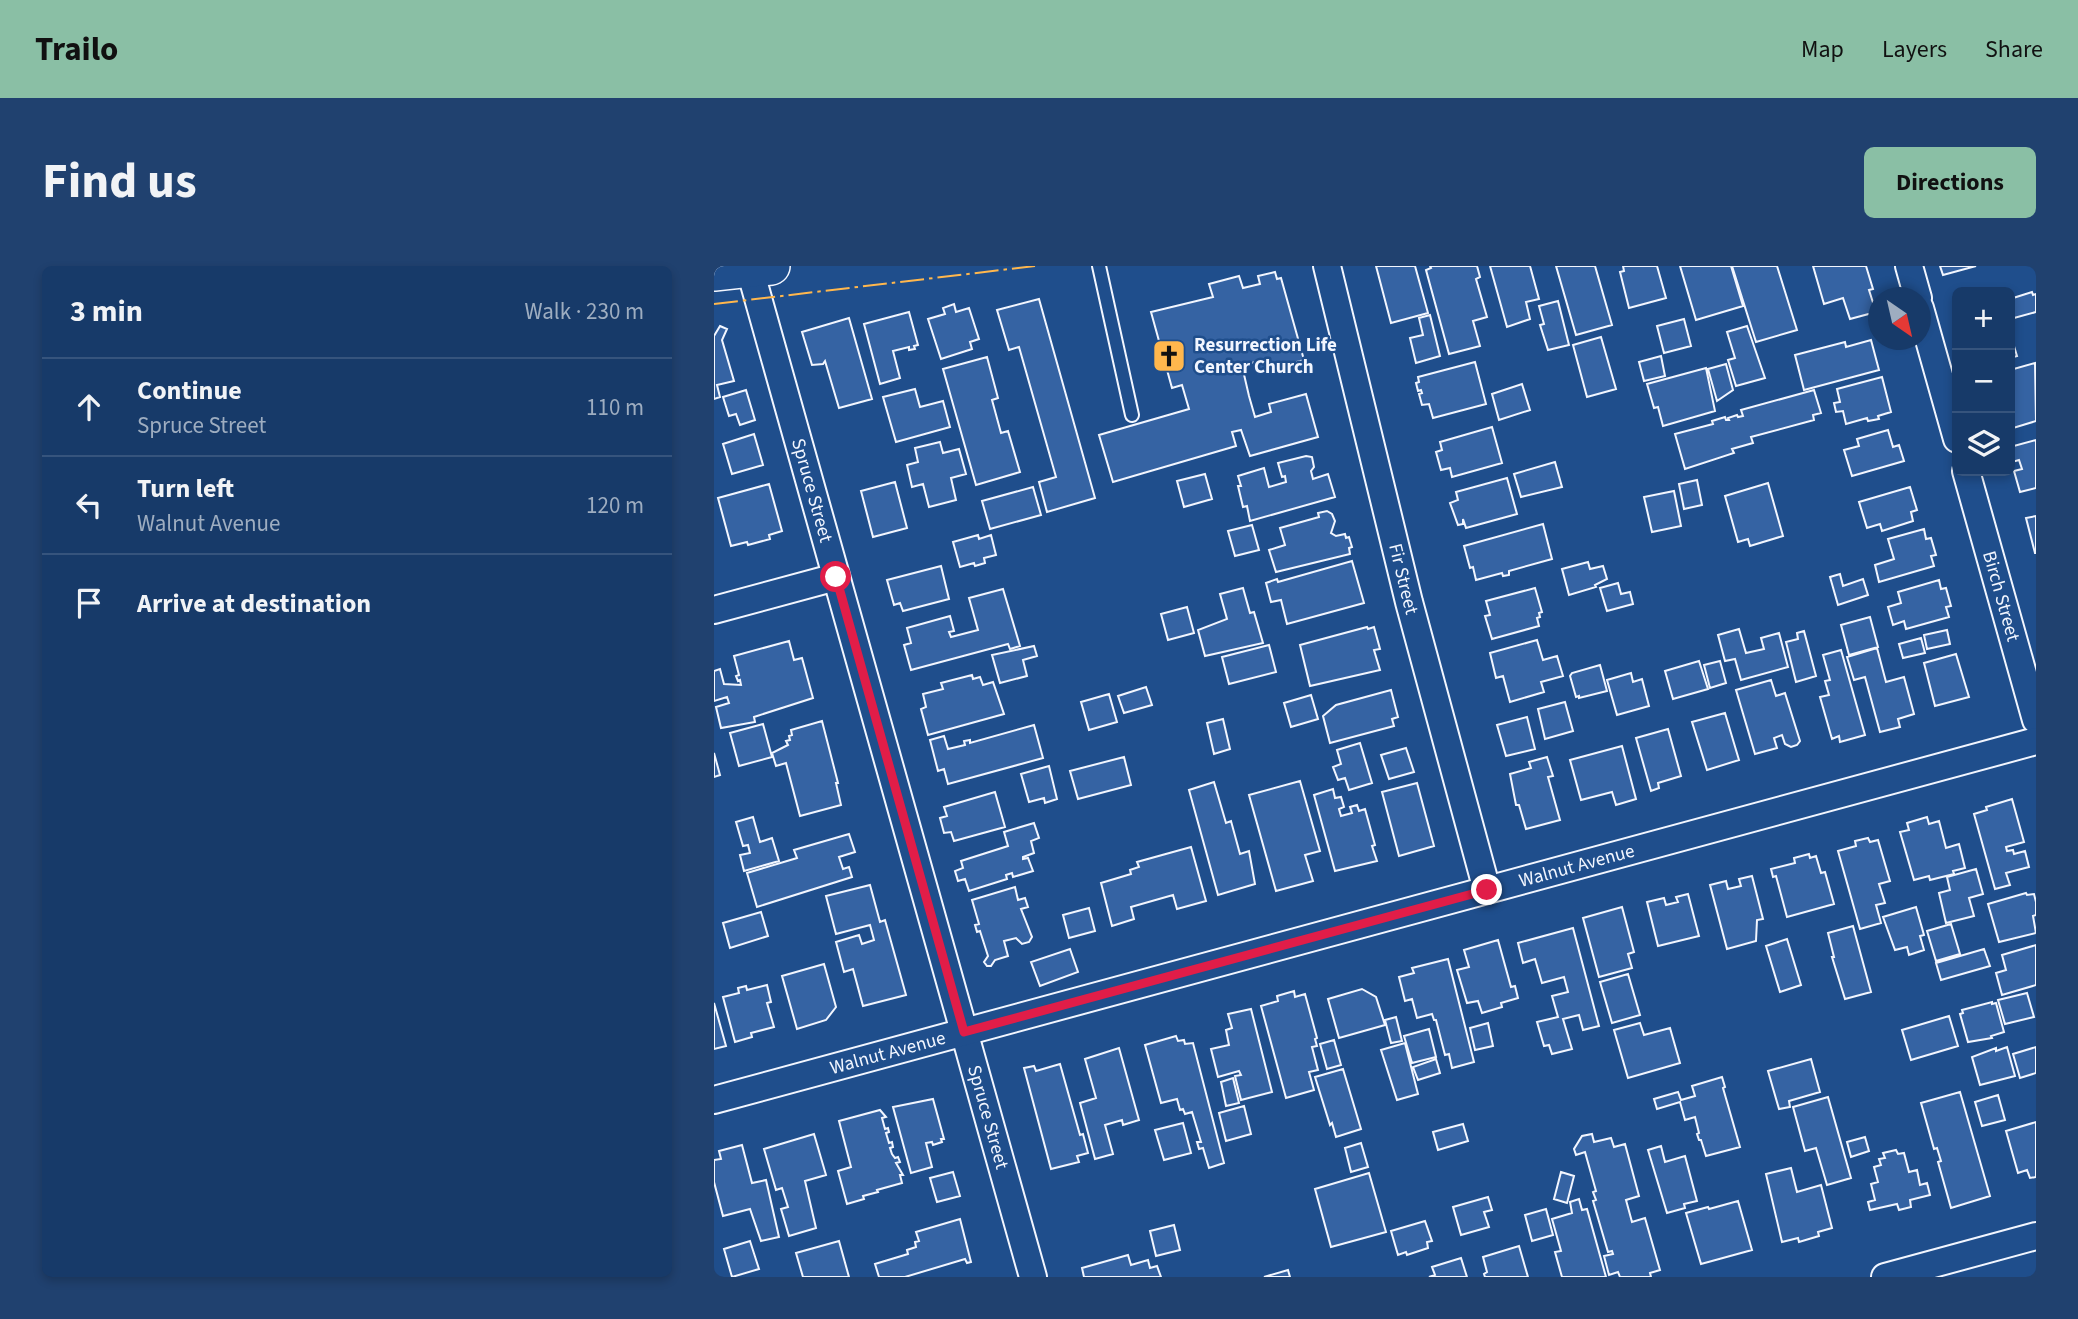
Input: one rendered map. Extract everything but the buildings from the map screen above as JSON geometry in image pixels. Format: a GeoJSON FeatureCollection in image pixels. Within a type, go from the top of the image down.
{"type":"FeatureCollection","features":[{"type":"Feature","properties":{"kind":"street","name":"Fir Street"},"geometry":{"type":"LineString","coordinates":[[1327,266],[1409,602],[1487,890]]}},
{"type":"Feature","properties":{"kind":"street"},"geometry":{"type":"LineString","coordinates":[[1909,266],[1915,287]]}},
{"type":"Feature","properties":{"kind":"street"},"geometry":{"type":"LineString","coordinates":[[714,272],[757,267]]}},
{"type":"Feature","properties":{"kind":"street","name":"Spruce Street"},"geometry":{"type":"LineString","coordinates":[[757,267],[836,577],[1033,1277]]}},
{"type":"Feature","properties":{"kind":"street"},"geometry":{"type":"LineString","coordinates":[[1931,347],[1952,421]]}},
{"type":"Feature","properties":{"kind":"street","name":"Birch Street"},"geometry":{"type":"LineString","coordinates":[[1967,476],[2036,720]]}},
{"type":"Feature","properties":{"kind":"street"},"geometry":{"type":"LineString","coordinates":[[714,610],[836,577]]}},
{"type":"Feature","properties":{"kind":"street","name":"Walnut Avenue"},"geometry":{"type":"LineString","coordinates":[[714,1100],[2036,741]]}},
{"type":"Feature","properties":{"kind":"street"},"geometry":{"type":"LineString","coordinates":[[1885,1277],[2036,1236]]}},
{"type":"Feature","properties":{"kind":"lane"},"geometry":{"type":"LineString","coordinates":[[1099,266],[1132,415]]}},
{"type":"Feature","properties":{"kind":"power"},"geometry":{"type":"LineString","coordinates":[[714,304],[1035,266]]}},
{"type":"Feature","properties":{"kind":"place","name":"Resurrection Life Center Church"},"geometry":{"type":"Point","coordinates":[1169,356]}},
{"type":"Feature","properties":{"kind":"route"},"geometry":{"type":"LineString","coordinates":[[836,577],[964,1032],[1487,890]]}}]}
